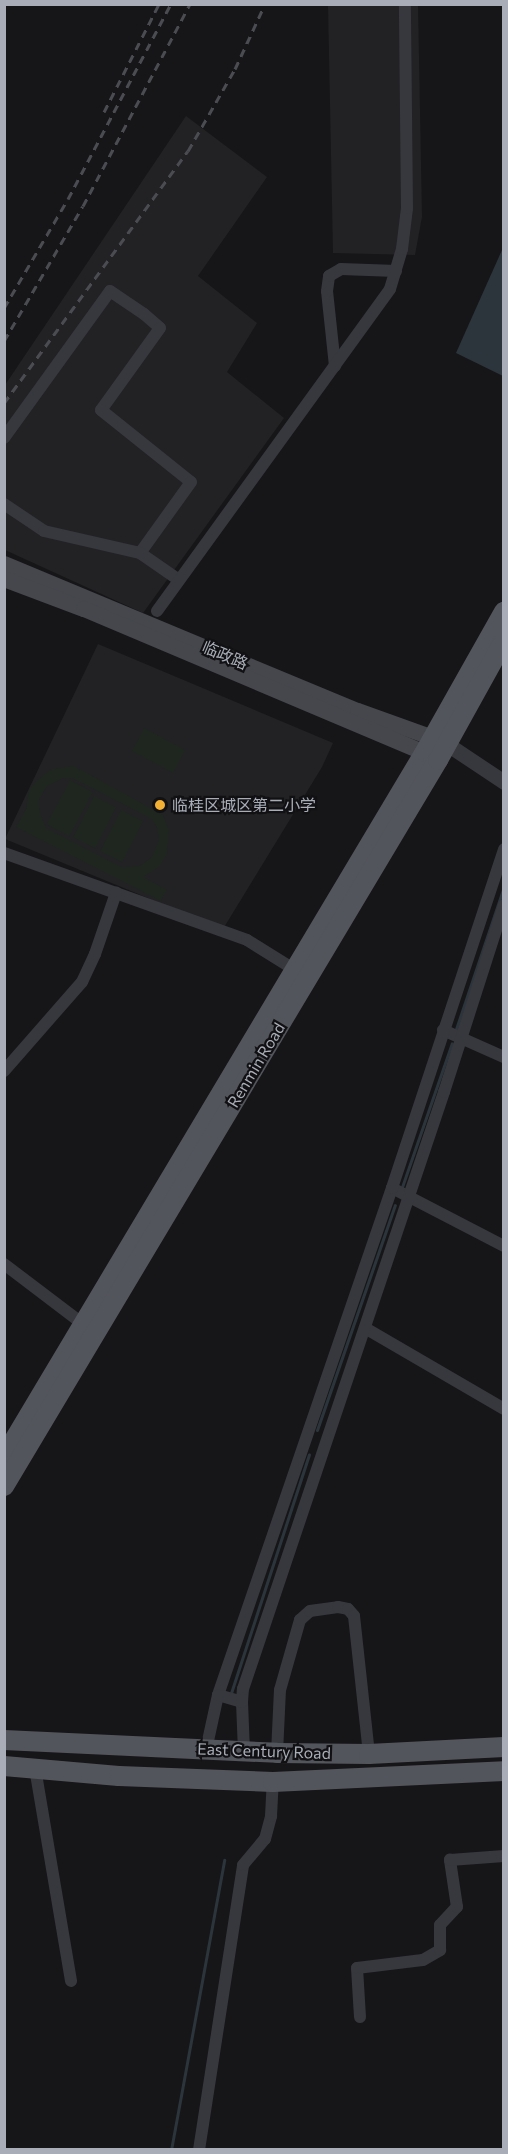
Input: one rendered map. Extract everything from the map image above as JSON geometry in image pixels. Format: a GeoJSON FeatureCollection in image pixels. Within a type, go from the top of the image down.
{"type":"FeatureCollection","features":[{"type":"Feature","properties":{"kind":"main road","name":"临政路"},"geometry":{"type":"LineString","coordinates":[[4,564],[86,603],[358,711],[436,748]]}},
{"type":"Feature","properties":{"kind":"main road","name":"临政路"},"geometry":{"type":"LineString","coordinates":[[4,579],[86,603]]}},
{"type":"Feature","properties":{"kind":"main road","name":"Renmin Road"},"geometry":{"type":"LineString","coordinates":[[4,1486],[436,748],[504,612]]}},
{"type":"Feature","properties":{"kind":"main road","name":"Renmin Road"},"geometry":{"type":"LineString","coordinates":[[4,1457],[295,970],[504,641]]}},
{"type":"Feature","properties":{"kind":"main road","name":"East Century Road"},"geometry":{"type":"LineString","coordinates":[[14,1741],[278,1753],[369,1754],[504,1747]]}},
{"type":"Feature","properties":{"kind":"main road","name":"East Century Road"},"geometry":{"type":"LineString","coordinates":[[4,1766],[119,1776],[273,1782],[504,1771]]}},
{"type":"Feature","properties":{"kind":"street"},"geometry":{"type":"LineString","coordinates":[[157,611],[390,289],[402,249],[408,187],[405,4]]}},
{"type":"Feature","properties":{"kind":"street"},"geometry":{"type":"LineString","coordinates":[[335,366],[327,291],[329,276],[341,269],[396,271]]}},
{"type":"Feature","properties":{"kind":"street"},"geometry":{"type":"LineString","coordinates":[[4,438],[110,291],[144,314],[160,328],[101,410],[191,482],[140,553]]}},
{"type":"Feature","properties":{"kind":"street"},"geometry":{"type":"LineString","coordinates":[[4,504],[44,531],[140,553],[179,580]]}},
{"type":"Feature","properties":{"kind":"street"},"geometry":{"type":"LineString","coordinates":[[436,748],[504,782]]}},
{"type":"Feature","properties":{"kind":"street"},"geometry":{"type":"LineString","coordinates":[[206,1750],[218,1695],[392,1188],[504,849]]}},
{"type":"Feature","properties":{"kind":"street"},"geometry":{"type":"LineString","coordinates":[[4,853],[247,940],[295,970]]}},
{"type":"Feature","properties":{"kind":"street"},"geometry":{"type":"LineString","coordinates":[[4,1071],[82,982],[95,954],[116,893]]}},
{"type":"Feature","properties":{"kind":"street"},"geometry":{"type":"LineString","coordinates":[[244,1752],[243,1689],[504,905]]}},
{"type":"Feature","properties":{"kind":"street"},"geometry":{"type":"LineString","coordinates":[[443,1030],[504,1056]]}},
{"type":"Feature","properties":{"kind":"street"},"geometry":{"type":"LineString","coordinates":[[392,1188],[504,1246]]}},
{"type":"Feature","properties":{"kind":"street"},"geometry":{"type":"LineString","coordinates":[[4,1264],[83,1324]]}},
{"type":"Feature","properties":{"kind":"street"},"geometry":{"type":"LineString","coordinates":[[364,1328],[504,1408]]}},
{"type":"Feature","properties":{"kind":"street"},"geometry":{"type":"LineString","coordinates":[[304,1441],[323,1448]]}},
{"type":"Feature","properties":{"kind":"street"},"geometry":{"type":"LineString","coordinates":[[278,1753],[280,1690],[300,1620],[310,1611],[338,1607],[348,1609],[354,1616],[369,1754]]}},
{"type":"Feature","properties":{"kind":"street"},"geometry":{"type":"LineString","coordinates":[[218,1695],[242,1702]]}},
{"type":"Feature","properties":{"kind":"street"},"geometry":{"type":"LineString","coordinates":[[34,1768],[71,1981]]}},
{"type":"Feature","properties":{"kind":"street"},"geometry":{"type":"LineString","coordinates":[[199,2150],[243,1865],[265,1839],[271,1816],[273,1782]]}},
{"type":"Feature","properties":{"kind":"street"},"geometry":{"type":"LineString","coordinates":[[360,2016],[357,1968],[423,1960],[440,1950],[440,1925],[457,1906],[450,1860],[504,1856]]}},
{"type":"Feature","properties":{"kind":"shaded area"},"geometry":{"type":"Polygon","coordinates":[[[328,5],[418,5],[422,217],[415,255],[333,253],[328,5]]]}},
{"type":"Feature","properties":{"kind":"shaded area"},"geometry":{"type":"Polygon","coordinates":[[[186,116],[267,177],[198,276],[257,323],[227,372],[284,418],[143,613],[5,550],[5,385],[186,116]]]}},
{"type":"Feature","properties":{"kind":"shaded area"},"geometry":{"type":"Polygon","coordinates":[[[502,250],[504,250],[503,376],[456,353],[502,250]]]}},
{"type":"Feature","properties":{"kind":"shaded area","name":"临桂区城区第二小学"},"geometry":{"type":"Polygon","coordinates":[[[98,644],[333,743],[322,767],[223,929],[5,839],[98,644]]]}},
{"type":"Feature","properties":{"kind":"shaded area"},"geometry":{"type":"Polygon","coordinates":[[[144,728],[185,750],[173,773],[132,751],[144,728]]]}},
{"type":"Feature","properties":{"kind":"shaded area"},"geometry":{"type":"Polygon","coordinates":[[[74,766],[163,815],[169,830],[167,854],[160,866],[143,877],[167,890],[161,901],[16,827],[26,809],[29,790],[37,780],[52,769],[74,766]],[[63,778],[47,786],[39,800],[40,813],[46,828],[121,867],[140,866],[152,857],[159,840],[157,828],[152,819],[74,779],[63,778]]]}},
{"type":"Feature","properties":{"kind":"shaded area"},"geometry":{"type":"Polygon","coordinates":[[[70,780],[93,792],[69,836],[47,824],[70,780]]]}},
{"type":"Feature","properties":{"kind":"shaded area"},"geometry":{"type":"Polygon","coordinates":[[[94,796],[116,807],[95,848],[73,837],[94,796]]]}},
{"type":"Feature","properties":{"kind":"shaded area"},"geometry":{"type":"Polygon","coordinates":[[[121,810],[143,821],[122,862],[100,851],[121,810]]]}},
{"type":"Feature","properties":{"kind":"waterway"},"geometry":{"type":"LineString","coordinates":[[455,1032],[504,886]]}},
{"type":"Feature","properties":{"kind":"waterway"},"geometry":{"type":"LineString","coordinates":[[402,1187],[452,1043]]}},
{"type":"Feature","properties":{"kind":"waterway"},"geometry":{"type":"LineString","coordinates":[[317,1430],[395,1205]]}},
{"type":"Feature","properties":{"kind":"waterway"},"geometry":{"type":"LineString","coordinates":[[231,1693],[309,1454]]}},
{"type":"Feature","properties":{"kind":"waterway"},"geometry":{"type":"LineString","coordinates":[[171,2150],[224,1860]]}},
{"type":"Feature","properties":{"kind":"railway"},"geometry":{"type":"LineString","coordinates":[[104,112],[159,4]]}},
{"type":"Feature","properties":{"kind":"railway"},"geometry":{"type":"LineString","coordinates":[[4,308],[68,199],[171,4]]}},
{"type":"Feature","properties":{"kind":"railway"},"geometry":{"type":"LineString","coordinates":[[4,341],[83,206],[190,4]]}},
{"type":"Feature","properties":{"kind":"railway"},"geometry":{"type":"LineString","coordinates":[[4,403],[188,151],[235,69],[265,4]]}},
{"type":"Feature","properties":{"kind":"place","name":"临桂区城区第二小学"},"geometry":{"type":"Point","coordinates":[160,805]}}]}
